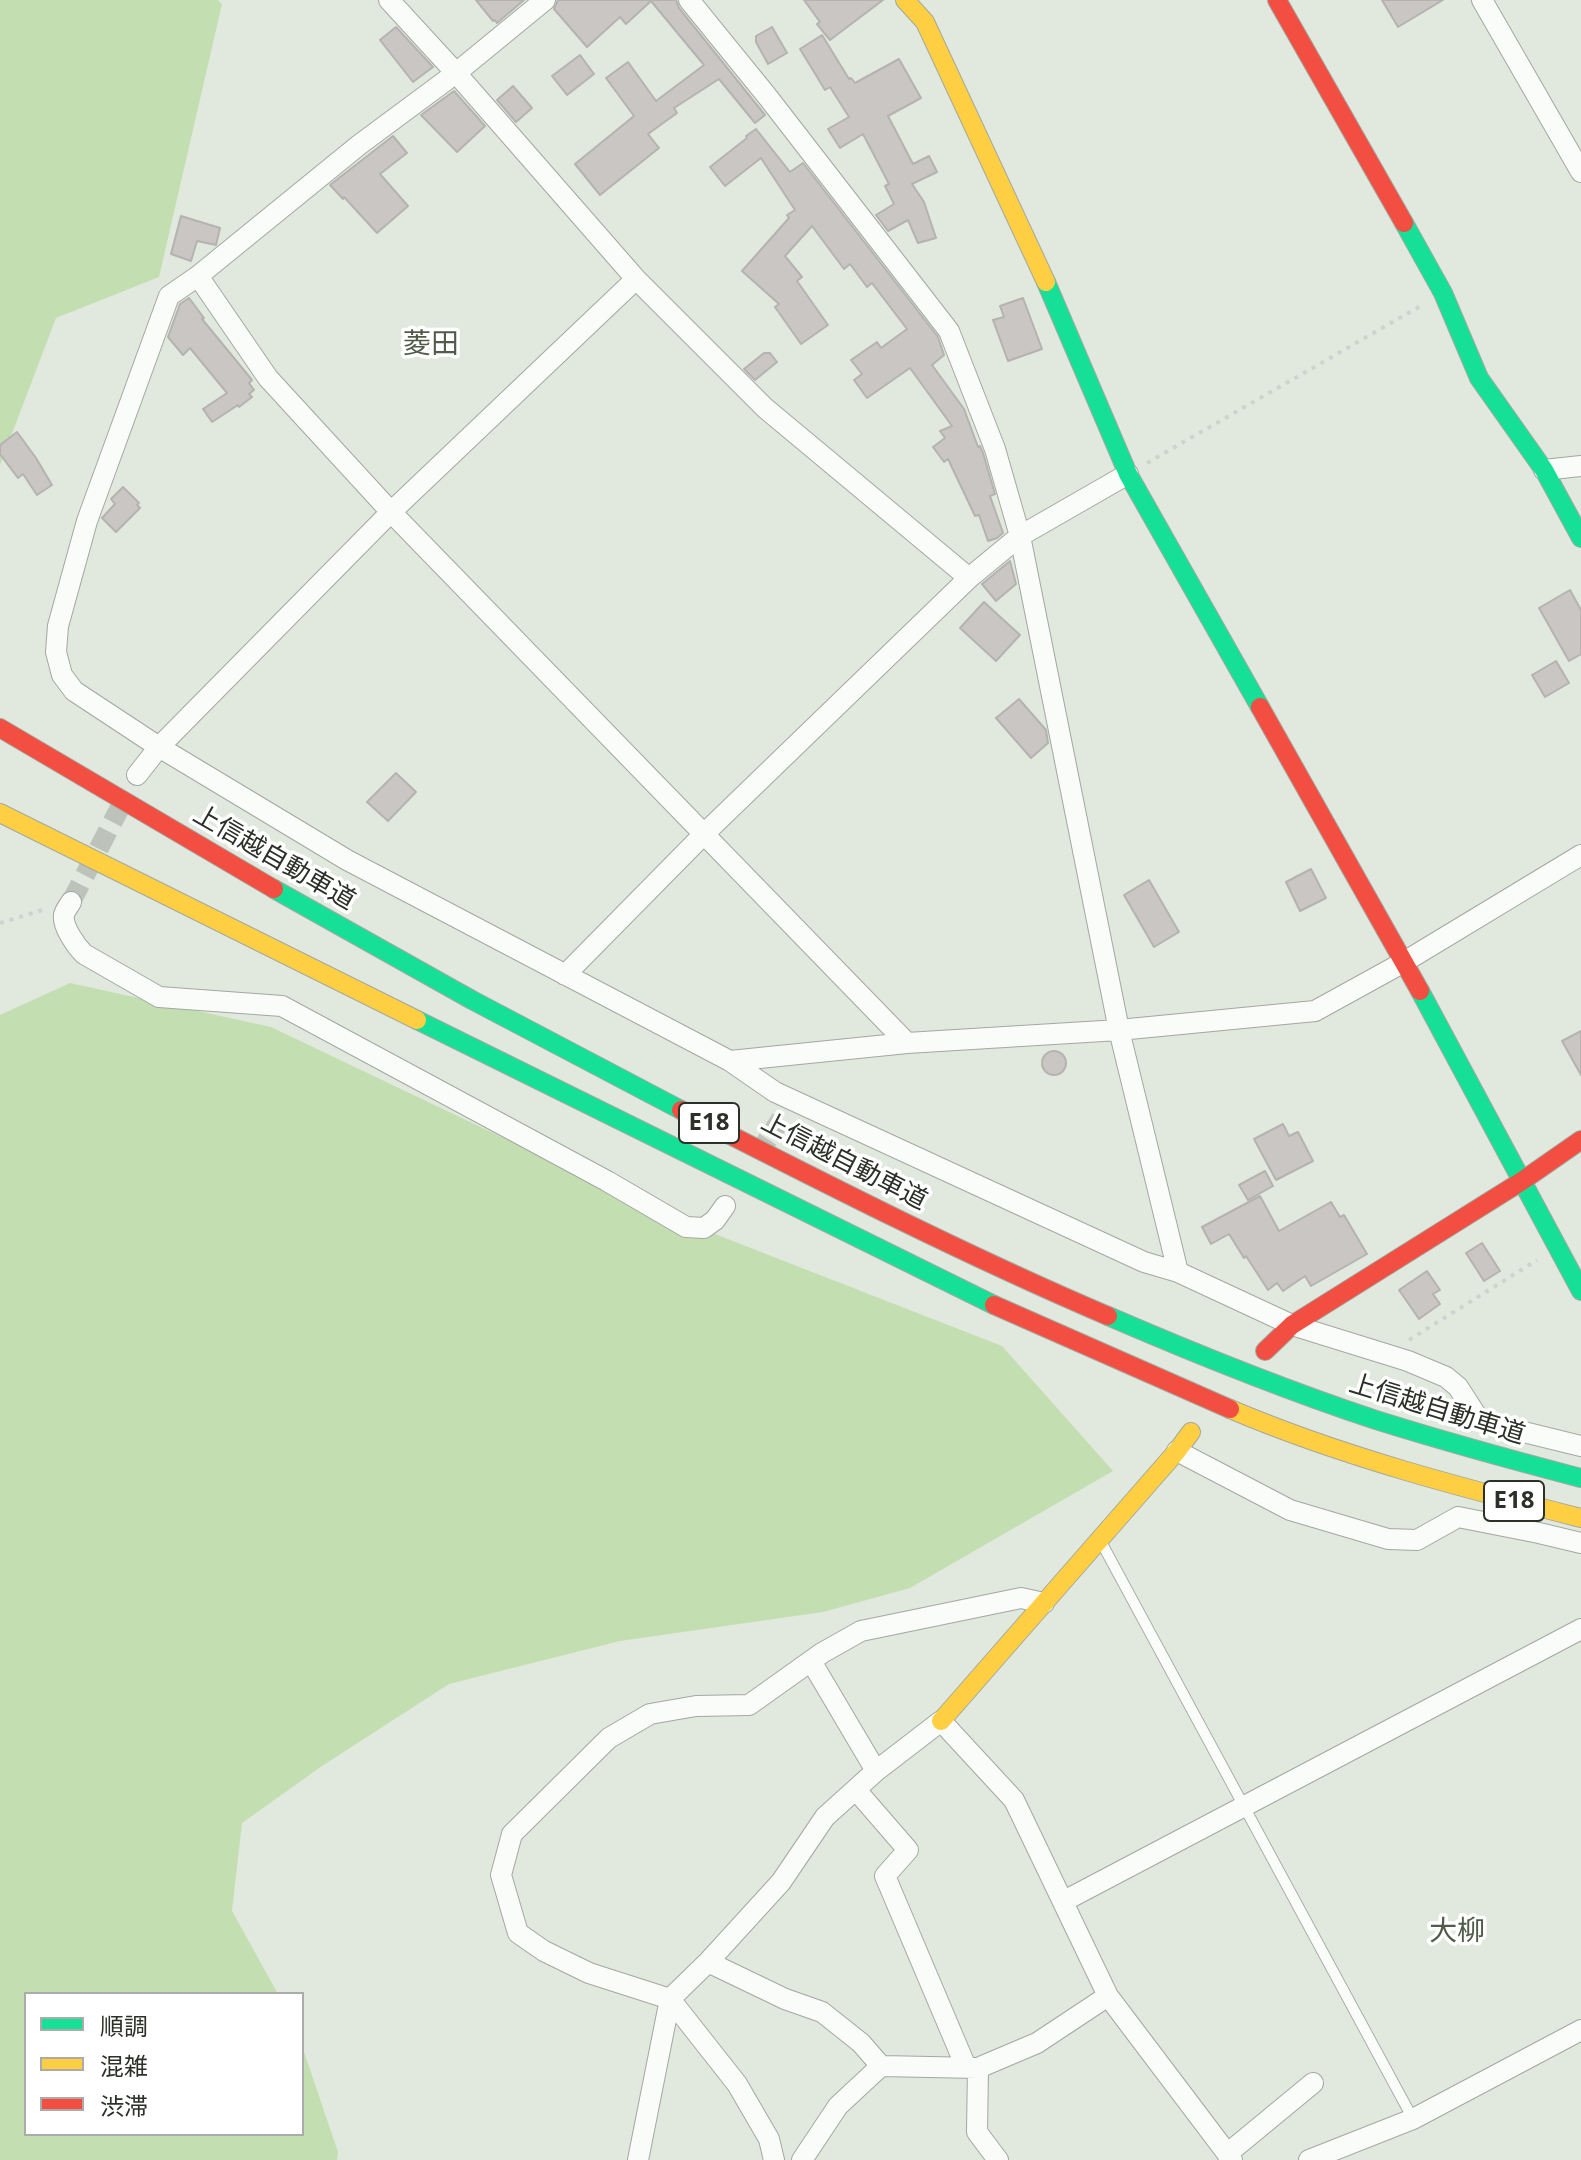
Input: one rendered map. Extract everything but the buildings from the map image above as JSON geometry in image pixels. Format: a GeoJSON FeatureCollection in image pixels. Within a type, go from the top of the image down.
{"type":"FeatureCollection","features":[{"type":"Feature","properties":{"kind":"main road"},"geometry":{"type":"LineString","coordinates":[[905,0],[925,22],[945,64],[1030,246],[1128,474],[1404,962],[1581,1291]]}},
{"type":"Feature","properties":{"kind":"main road"},"geometry":{"type":"LineString","coordinates":[[1277,0],[1443,293],[1479,378],[1544,470],[1581,538]]}},
{"type":"Feature","properties":{"kind":"main road","name":"上信越自動車道"},"geometry":{"type":"LineString","coordinates":[[0,728],[431,977],[660,1099],[1010,1273],[1264,1381],[1452,1445],[1581,1478]]}},
{"type":"Feature","properties":{"kind":"main road","name":"E18"},"geometry":{"type":"LineString","coordinates":[[0,813],[995,1306],[1133,1368],[1246,1416],[1350,1453],[1448,1484],[1581,1518]]}},
{"type":"Feature","properties":{"kind":"main road"},"geometry":{"type":"LineString","coordinates":[[1265,1351],[1292,1325],[1522,1181],[1581,1140]]}},
{"type":"Feature","properties":{"kind":"main road"},"geometry":{"type":"LineString","coordinates":[[941,1721],[1191,1432]]}},
{"type":"Feature","properties":{"kind":"street"},"geometry":{"type":"LineString","coordinates":[[389,0],[636,279],[765,408],[969,578]]}},
{"type":"Feature","properties":{"kind":"street"},"geometry":{"type":"LineString","coordinates":[[545,0],[169,296],[87,521],[58,626],[56,652],[62,675],[74,691],[159,747],[347,860],[730,1061],[792,1101],[1144,1262],[1178,1272],[1292,1325],[1386,1354],[1446,1377],[1458,1387],[1478,1418],[1522,1433],[1581,1446]]}},
{"type":"Feature","properties":{"kind":"street"},"geometry":{"type":"LineString","coordinates":[[689,0],[949,331],[995,449],[1020,536],[1119,1030],[1178,1272]]}},
{"type":"Feature","properties":{"kind":"street"},"geometry":{"type":"LineString","coordinates":[[1482,0],[1581,172]]}},
{"type":"Feature","properties":{"kind":"street"},"geometry":{"type":"LineString","coordinates":[[198,276],[268,378],[391,512],[907,1043]]}},
{"type":"Feature","properties":{"kind":"street"},"geometry":{"type":"LineString","coordinates":[[137,775],[159,747],[391,512],[636,279]]}},
{"type":"Feature","properties":{"kind":"street"},"geometry":{"type":"LineString","coordinates":[[1544,470],[1581,466]]}},
{"type":"Feature","properties":{"kind":"street"},"geometry":{"type":"LineString","coordinates":[[565,975],[704,834],[969,578],[1020,536],[1128,474]]}},
{"type":"Feature","properties":{"kind":"street"},"geometry":{"type":"LineString","coordinates":[[730,1061],[907,1043],[1119,1030],[1315,1011],[1404,962],[1581,855]]}},
{"type":"Feature","properties":{"kind":"street"},"geometry":{"type":"LineString","coordinates":[[71,902],[64,915],[75,945],[84,954],[159,997],[282,1006],[607,1181],[686,1227],[704,1228],[715,1220],[725,1206]]}},
{"type":"Feature","properties":{"kind":"street"},"geometry":{"type":"LineString","coordinates":[[781,1119],[792,1101]]}},
{"type":"Feature","properties":{"kind":"street"},"geometry":{"type":"LineString","coordinates":[[1177,1451],[1290,1510],[1388,1539],[1417,1540],[1458,1517],[1581,1543]]}},
{"type":"Feature","properties":{"kind":"street"},"geometry":{"type":"LineString","coordinates":[[774,2160],[769,2139],[737,2084],[670,1999],[589,1973],[544,1951],[518,1933],[501,1875],[512,1834],[609,1738],[650,1714],[696,1706],[749,1705],[811,1661],[861,1631],[1021,1598],[1044,1603]]}},
{"type":"Feature","properties":{"kind":"street"},"geometry":{"type":"LineString","coordinates":[[1064,1901],[1581,1629]]}},
{"type":"Feature","properties":{"kind":"street"},"geometry":{"type":"LineString","coordinates":[[811,1661],[876,1771]]}},
{"type":"Feature","properties":{"kind":"street"},"geometry":{"type":"LineString","coordinates":[[638,2160],[670,1999],[781,1882],[825,1817],[876,1771],[941,1721],[1014,1800],[1108,1996],[1230,2157],[1313,2083]]}},
{"type":"Feature","properties":{"kind":"street"},"geometry":{"type":"LineString","coordinates":[[856,1790],[908,1850],[885,1876],[972,2068],[977,2132],[998,2160]]}},
{"type":"Feature","properties":{"kind":"street"},"geometry":{"type":"LineString","coordinates":[[708,1962],[785,1999],[822,2012],[861,2043],[881,2066]]}},
{"type":"Feature","properties":{"kind":"street"},"geometry":{"type":"LineString","coordinates":[[802,2160],[838,2106],[881,2066],[972,2068],[1037,2043],[1108,1996]]}},
{"type":"Feature","properties":{"kind":"street"},"geometry":{"type":"LineString","coordinates":[[1309,2160],[1413,2119],[1580,2032]]}},
{"type":"Feature","properties":{"kind":"lane"},"geometry":{"type":"LineString","coordinates":[[1100,1539],[1413,2119]]}},
{"type":"Feature","properties":{"kind":"path"},"geometry":{"type":"LineString","coordinates":[[1128,474],[1443,293]]}},
{"type":"Feature","properties":{"kind":"path"},"geometry":{"type":"LineString","coordinates":[[0,923],[71,902]]}},
{"type":"Feature","properties":{"kind":"path"},"geometry":{"type":"LineString","coordinates":[[1386,1354],[1558,1248]]}},
{"type":"Feature","properties":{"kind":"green space"},"geometry":{"type":"Polygon","coordinates":[[[0,0],[218,0],[222,4],[159,277],[56,318],[0,465],[0,0]]]}},
{"type":"Feature","properties":{"kind":"green space"},"geometry":{"type":"Polygon","coordinates":[[[70,983],[271,1027],[661,1213],[1002,1346],[1113,1471],[910,1588],[823,1612],[620,1641],[449,1684],[322,1766],[242,1823],[232,1911],[277,1992],[24,1992],[24,2136],[304,2136],[304,2052],[338,2152],[337,2160],[0,2160],[0,1015],[70,983]]]}},
{"type":"Feature","properties":{"kind":"tunnel"},"geometry":{"type":"LineString","coordinates":[[71,902],[126,796]]}},
{"type":"Feature","properties":{"kind":"tunnel"},"geometry":{"type":"LineString","coordinates":[[757,1156],[781,1119]]}},
{"type":"Feature","properties":{"kind":"traffic: fast"},"geometry":{"type":"LineString","coordinates":[[1404,223],[1443,293],[1479,378],[1544,470],[1581,538]]}},
{"type":"Feature","properties":{"kind":"traffic: fast"},"geometry":{"type":"LineString","coordinates":[[1046,282],[1128,474],[1260,707]]}},
{"type":"Feature","properties":{"kind":"traffic: fast"},"geometry":{"type":"LineString","coordinates":[[274,889],[472,1000],[681,1110]]}},
{"type":"Feature","properties":{"kind":"traffic: fast"},"geometry":{"type":"LineString","coordinates":[[1420,991],[1581,1291]]}},
{"type":"Feature","properties":{"kind":"traffic: fast"},"geometry":{"type":"LineString","coordinates":[[417,1020],[994,1305]]}},
{"type":"Feature","properties":{"kind":"traffic: fast"},"geometry":{"type":"LineString","coordinates":[[1108,1316],[1241,1371],[1376,1420],[1581,1478]]}},
{"type":"Feature","properties":{"kind":"traffic: slow"},"geometry":{"type":"LineString","coordinates":[[905,0],[925,22],[1046,282]]}},
{"type":"Feature","properties":{"kind":"traffic: slow"},"geometry":{"type":"LineString","coordinates":[[0,813],[417,1020]]}},
{"type":"Feature","properties":{"kind":"traffic: slow"},"geometry":{"type":"LineString","coordinates":[[1230,1409],[1360,1457],[1581,1518]]}},
{"type":"Feature","properties":{"kind":"traffic: slow"},"geometry":{"type":"LineString","coordinates":[[941,1721],[1191,1432]]}},
{"type":"Feature","properties":{"kind":"traffic: jam"},"geometry":{"type":"LineString","coordinates":[[1277,0],[1404,223]]}},
{"type":"Feature","properties":{"kind":"traffic: jam"},"geometry":{"type":"LineString","coordinates":[[1260,707],[1420,991]]}},
{"type":"Feature","properties":{"kind":"traffic: jam"},"geometry":{"type":"LineString","coordinates":[[0,728],[274,889]]}},
{"type":"Feature","properties":{"kind":"traffic: jam"},"geometry":{"type":"LineString","coordinates":[[681,1110],[946,1243],[1108,1316]]}},
{"type":"Feature","properties":{"kind":"traffic: jam"},"geometry":{"type":"LineString","coordinates":[[1265,1351],[1292,1325],[1522,1181],[1581,1140]]}},
{"type":"Feature","properties":{"kind":"traffic: jam"},"geometry":{"type":"LineString","coordinates":[[994,1305],[1230,1409]]}},
{"type":"Feature","properties":{"kind":"district","name":"菱田"},"geometry":{"type":"Point","coordinates":[431,345]}},
{"type":"Feature","properties":{"kind":"district","name":"大柳"},"geometry":{"type":"Point","coordinates":[1457,1932]}}]}
